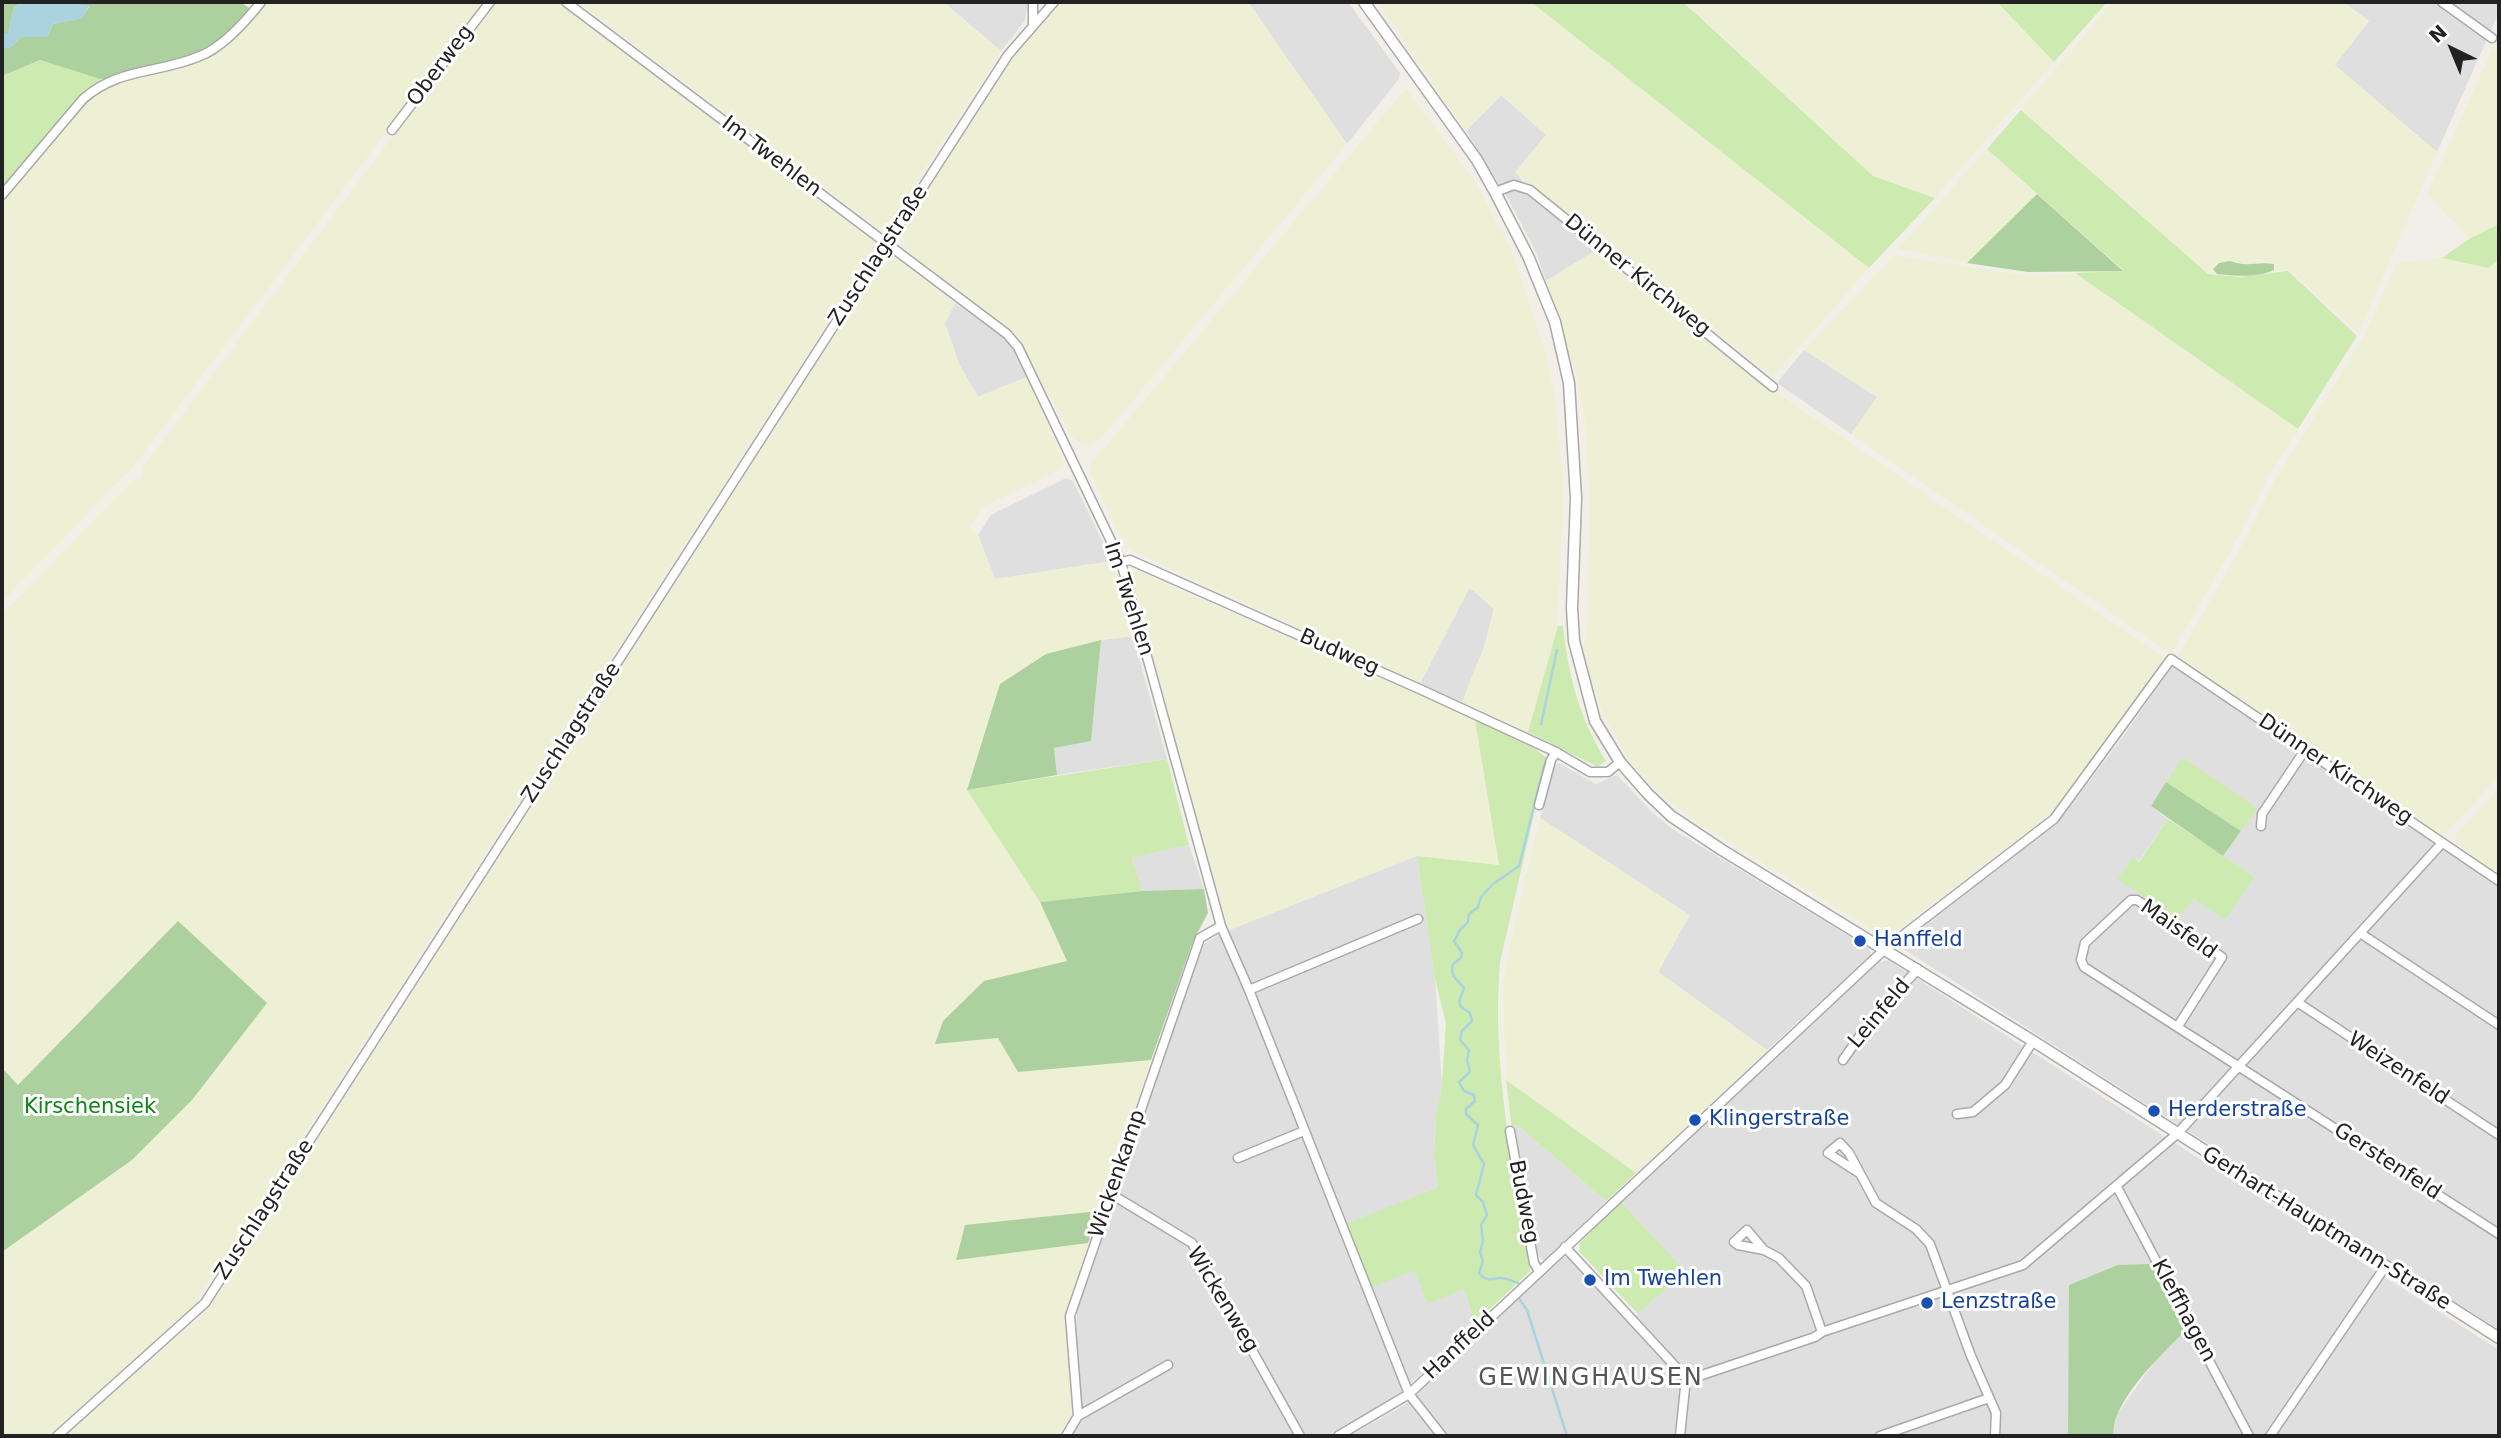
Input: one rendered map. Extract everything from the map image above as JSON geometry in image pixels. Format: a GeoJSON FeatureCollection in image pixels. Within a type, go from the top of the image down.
{"type":"FeatureCollection","features":[{"type":"Feature","properties":{"kind":"street"},"geometry":{"type":"LineString","coordinates":[[2,195],[83,99],[98,86],[113,78],[203,55],[220,44],[261,2]]}},
{"type":"Feature","properties":{"kind":"street","name":"Oberweg"},"geometry":{"type":"LineString","coordinates":[[392,130],[490,2]]}},
{"type":"Feature","properties":{"kind":"street","name":"Im Twehlen"},"geometry":{"type":"LineString","coordinates":[[566,2],[1007,334],[1018,347],[1121,562],[1220,926],[1249,990],[1409,1394],[1442,1436]]}},
{"type":"Feature","properties":{"kind":"street"},"geometry":{"type":"LineString","coordinates":[[1033,2],[1033,24]]}},
{"type":"Feature","properties":{"kind":"street","name":"Zuschlagstraße"},"geometry":{"type":"LineString","coordinates":[[57,1436],[205,1303],[1008,55],[1054,2]]}},
{"type":"Feature","properties":{"kind":"street","name":"Gerhart-Hauptmann-Straße"},"geometry":{"type":"LineString","coordinates":[[1364,2],[1477,160],[1528,256],[1555,322],[1569,383],[1576,498],[1572,608],[1574,641],[1595,721],[1620,762],[1671,816],[1722,850],[1885,948],[2499,1338]]}},
{"type":"Feature","properties":{"kind":"street"},"geometry":{"type":"LineString","coordinates":[[2442,2],[2492,38]]}},
{"type":"Feature","properties":{"kind":"street","name":"Dünner Kirchweg"},"geometry":{"type":"LineString","coordinates":[[1495,192],[1514,185],[1530,190],[1773,387]]}},
{"type":"Feature","properties":{"kind":"street","name":"Budweg"},"geometry":{"type":"LineString","coordinates":[[1121,562],[1130,560],[1556,752],[1590,772],[1608,772],[1620,762]]}},
{"type":"Feature","properties":{"kind":"street","name":"Dünner Kirchweg"},"geometry":{"type":"LineString","coordinates":[[2171,659],[2499,881]]}},
{"type":"Feature","properties":{"kind":"street","name":"Hanffeld"},"geometry":{"type":"LineString","coordinates":[[1338,1436],[1409,1394],[1885,948],[2054,819],[2171,659]]}},
{"type":"Feature","properties":{"kind":"street"},"geometry":{"type":"LineString","coordinates":[[2261,826],[2262,814],[2305,750]]}},
{"type":"Feature","properties":{"kind":"street"},"geometry":{"type":"LineString","coordinates":[[1539,805],[1551,760],[1556,752]]}},
{"type":"Feature","properties":{"kind":"street"},"geometry":{"type":"LineString","coordinates":[[1686,1378],[1775,1351],[1822,1332],[2023,1265],[2178,1134],[2442,843]]}},
{"type":"Feature","properties":{"kind":"street","name":"Maisfeld"},"geometry":{"type":"LineString","coordinates":[[2178,1026],[2222,957],[2137,900],[2131,900],[2085,943],[2081,960],[2084,967],[2240,1066]]}},
{"type":"Feature","properties":{"kind":"street"},"geometry":{"type":"LineString","coordinates":[[1249,990],[1418,919]]}},
{"type":"Feature","properties":{"kind":"street","name":"Wickenkamp"},"geometry":{"type":"LineString","coordinates":[[1078,1416],[1070,1316],[1200,938],[1220,926]]}},
{"type":"Feature","properties":{"kind":"street"},"geometry":{"type":"LineString","coordinates":[[2360,933],[2499,1025]]}},
{"type":"Feature","properties":{"kind":"street","name":"Leinfeld"},"geometry":{"type":"LineString","coordinates":[[1843,1060],[1871,1020],[1919,970]]}},
{"type":"Feature","properties":{"kind":"street","name":"Weizenfeld"},"geometry":{"type":"LineString","coordinates":[[2297,1002],[2499,1135]]}},
{"type":"Feature","properties":{"kind":"street"},"geometry":{"type":"LineString","coordinates":[[1957,1114],[1973,1112],[2005,1085],[2033,1041]]}},
{"type":"Feature","properties":{"kind":"street","name":"Gerstenfeld"},"geometry":{"type":"LineString","coordinates":[[2240,1066],[2499,1234]]}},
{"type":"Feature","properties":{"kind":"street"},"geometry":{"type":"LineString","coordinates":[[1238,1158],[1304,1131]]}},
{"type":"Feature","properties":{"kind":"street","name":"Budweg"},"geometry":{"type":"LineString","coordinates":[[1510,1131],[1534,1263],[1539,1271]]}},
{"type":"Feature","properties":{"kind":"street"},"geometry":{"type":"LineString","coordinates":[[1859,1172],[1876,1203],[1916,1229],[1930,1244],[1996,1413],[1995,1436]]}},
{"type":"Feature","properties":{"kind":"street","name":"Kleffhagen"},"geometry":{"type":"LineString","coordinates":[[2117,1186],[2249,1436]]}},
{"type":"Feature","properties":{"kind":"street","name":"Wickenweg"},"geometry":{"type":"LineString","coordinates":[[1111,1195],[1192,1243],[1300,1436]]}},
{"type":"Feature","properties":{"kind":"street"},"geometry":{"type":"LineString","coordinates":[[1565,1247],[1686,1378],[1680,1436]]}},
{"type":"Feature","properties":{"kind":"street"},"geometry":{"type":"LineString","coordinates":[[1764,1250],[1779,1258],[1805,1286],[1822,1332]]}},
{"type":"Feature","properties":{"kind":"street"},"geometry":{"type":"LineString","coordinates":[[2270,1436],[2385,1267]]}},
{"type":"Feature","properties":{"kind":"street"},"geometry":{"type":"LineString","coordinates":[[1066,1436],[1078,1416],[1168,1365]]}},
{"type":"Feature","properties":{"kind":"street"},"geometry":{"type":"LineString","coordinates":[[1880,1436],[1989,1398]]}},
{"type":"Feature","properties":{"kind":"shaded area"},"geometry":{"type":"Polygon","coordinates":[[[1027,2],[1028,6],[1024,22],[1001,51],[946,4],[1027,2]]]}},
{"type":"Feature","properties":{"kind":"shaded area"},"geometry":{"type":"Polygon","coordinates":[[[1248,2],[1348,2],[1400,73],[1399,79],[1347,144],[1248,2]]]}},
{"type":"Feature","properties":{"kind":"shaded area"},"geometry":{"type":"Polygon","coordinates":[[[2343,2],[2499,2],[2499,12],[2437,152],[2334,65],[2369,21],[2343,2]]]}},
{"type":"Feature","properties":{"kind":"shaded area"},"geometry":{"type":"Polygon","coordinates":[[[1501,95],[1546,135],[1516,172],[1530,192],[1598,249],[1546,281],[1536,252],[1506,195],[1466,131],[1501,95]]]}},
{"type":"Feature","properties":{"kind":"shaded area"},"geometry":{"type":"Polygon","coordinates":[[[955,303],[1004,337],[1014,348],[1027,377],[978,397],[959,364],[945,323],[955,303]]]}},
{"type":"Feature","properties":{"kind":"shaded area"},"geometry":{"type":"Polygon","coordinates":[[[1804,350],[1877,397],[1851,434],[1777,383],[1804,350]]]}},
{"type":"Feature","properties":{"kind":"shaded area"},"geometry":{"type":"Polygon","coordinates":[[[1066,478],[1073,481],[1112,561],[995,579],[978,535],[991,515],[1066,478]]]}},
{"type":"Feature","properties":{"kind":"shaded area"},"geometry":{"type":"Polygon","coordinates":[[[1469,587],[1494,609],[1484,647],[1462,702],[1420,684],[1469,587]]]}},
{"type":"Feature","properties":{"kind":"shaded area"},"geometry":{"type":"Polygon","coordinates":[[[1133,636],[1167,759],[1057,775],[1054,748],[1091,741],[1101,640],[1133,636]]]}},
{"type":"Feature","properties":{"kind":"shaded area"},"geometry":{"type":"Polygon","coordinates":[[[2173,665],[2499,887],[2499,1330],[1902,948],[1901,943],[2058,822],[2173,665]],[[2183,757],[2151,806],[2168,819],[2138,862],[2175,919],[2195,899],[2255,877],[2223,856],[2257,809],[2183,757]]]}},
{"type":"Feature","properties":{"kind":"shaded area"},"geometry":{"type":"Polygon","coordinates":[[[1559,763],[1596,784],[1617,775],[1671,828],[1870,949],[1871,955],[1767,1050],[1658,972],[1689,915],[1540,818],[1554,766],[1559,763]]]}},
{"type":"Feature","properties":{"kind":"shaded area"},"geometry":{"type":"Polygon","coordinates":[[[1189,845],[1204,889],[1142,891],[1132,858],[1189,845]]]}},
{"type":"Feature","properties":{"kind":"shaded area"},"geometry":{"type":"Polygon","coordinates":[[[1417,856],[1435,979],[1442,1083],[1436,1116],[1434,1156],[1438,1187],[1346,1225],[1415,1271],[1464,1289],[1475,1323],[1396,1397],[1326,1436],[1071,1436],[1083,1416],[1076,1343],[1077,1309],[1203,944],[1229,930],[1417,856]]]}},
{"type":"Feature","properties":{"kind":"shaded area"},"geometry":{"type":"Polygon","coordinates":[[[1888,960],[2499,1350],[2499,1436],[2113,1436],[2116,1416],[2154,1362],[2069,1389],[2068,1436],[1350,1436],[1404,1405],[1560,1257],[1569,1257],[1629,1322],[1684,1271],[1620,1201],[1877,963],[1888,960]]]}},
{"type":"Feature","properties":{"kind":"shaded area"},"geometry":{"type":"Polygon","coordinates":[[[1517,1125],[1606,1201],[1544,1261],[1538,1255],[1512,1129],[1517,1125]]]}},
{"type":"Feature","properties":{"kind":"green space"},"geometry":{"type":"Polygon","coordinates":[[[2,2],[23,2],[14,8],[8,35],[2,34],[2,2]]]}},
{"type":"Feature","properties":{"kind":"green space"},"geometry":{"type":"Polygon","coordinates":[[[67,2],[241,2],[257,14],[223,46],[120,80],[100,79],[40,60],[2,76],[2,48],[9,48],[21,37],[47,37],[53,24],[81,18],[89,7],[67,2]]]}},
{"type":"Feature","properties":{"kind":"green space"},"geometry":{"type":"Polygon","coordinates":[[[242,2],[485,2],[132,468],[2,602],[2,201],[98,91],[257,14],[242,2]]]}},
{"type":"Feature","properties":{"kind":"green space"},"geometry":{"type":"Polygon","coordinates":[[[494,2],[558,2],[874,241],[875,246],[188,1314],[47,1436],[2,1436],[2,1252],[132,1160],[192,1100],[266,1003],[178,921],[18,1085],[2,1068],[2,614],[131,482],[142,478],[143,467],[494,2]]]}},
{"type":"Feature","properties":{"kind":"green space"},"geometry":{"type":"Polygon","coordinates":[[[578,2],[948,2],[946,5],[1001,51],[884,232],[578,2]]]}},
{"type":"Feature","properties":{"kind":"green space"},"geometry":{"type":"Polygon","coordinates":[[[1063,2],[1248,2],[1347,144],[1100,440],[1084,446],[1073,438],[1017,337],[906,251],[902,231],[1014,56],[1063,2]]]}},
{"type":"Feature","properties":{"kind":"green space"},"geometry":{"type":"Polygon","coordinates":[[[1377,2],[1531,2],[1869,268],[1773,377],[1515,172],[1546,135],[1502,95],[1466,131],[1377,2]]]}},
{"type":"Feature","properties":{"kind":"green space"},"geometry":{"type":"Polygon","coordinates":[[[1531,2],[1683,2],[1873,176],[1935,198],[1869,268],[1531,2]]]}},
{"type":"Feature","properties":{"kind":"green space"},"geometry":{"type":"Polygon","coordinates":[[[1684,2],[1997,2],[2054,62],[1935,198],[1873,176],[1684,2]]]}},
{"type":"Feature","properties":{"kind":"green space"},"geometry":{"type":"Polygon","coordinates":[[[1997,2],[2107,2],[2054,62],[1997,2]]]}},
{"type":"Feature","properties":{"kind":"green space"},"geometry":{"type":"Polygon","coordinates":[[[2112,2],[2343,2],[2369,21],[2335,65],[2437,152],[2359,332],[2289,270],[2269,273],[2275,270],[2274,264],[2263,262],[2247,266],[2230,260],[2218,262],[2212,268],[2217,274],[2207,273],[2021,109],[2112,2]]]}},
{"type":"Feature","properties":{"kind":"green space"},"geometry":{"type":"Polygon","coordinates":[[[2499,34],[2499,224],[2470,239],[2427,194],[2499,34]]]}},
{"type":"Feature","properties":{"kind":"green space"},"geometry":{"type":"Polygon","coordinates":[[[40,60],[100,79],[120,80],[98,91],[2,201],[2,76],[40,60]]]}},
{"type":"Feature","properties":{"kind":"green space"},"geometry":{"type":"Polygon","coordinates":[[[1406,88],[1472,177],[1511,249],[1546,353],[1555,398],[1563,481],[1558,626],[1528,732],[1462,702],[1484,647],[1494,609],[1470,587],[1420,684],[1126,548],[1090,473],[1090,465],[1406,88]]]}},
{"type":"Feature","properties":{"kind":"green space"},"geometry":{"type":"Polygon","coordinates":[[[2021,110],[2208,274],[2239,277],[2288,271],[2357,336],[2298,429],[2075,273],[2124,271],[1987,149],[2021,110]]]}},
{"type":"Feature","properties":{"kind":"green space"},"geometry":{"type":"Polygon","coordinates":[[[1987,149],[2037,194],[1967,263],[1898,249],[1987,149]]]}},
{"type":"Feature","properties":{"kind":"green space"},"geometry":{"type":"Polygon","coordinates":[[[2037,194],[2123,271],[2028,272],[1967,263],[2037,194]]]}},
{"type":"Feature","properties":{"kind":"green space"},"geometry":{"type":"Polygon","coordinates":[[[2499,224],[2499,260],[2488,268],[2442,258],[2469,239],[2499,224]]]}},
{"type":"Feature","properties":{"kind":"green space"},"geometry":{"type":"Polygon","coordinates":[[[1598,249],[1769,387],[2163,657],[2061,801],[2044,819],[1886,938],[1702,826],[1671,803],[1650,785],[1624,752],[1604,716],[1589,677],[1584,642],[1588,625],[1589,488],[1585,421],[1576,372],[1546,281],[1598,249]]]}},
{"type":"Feature","properties":{"kind":"green space"},"geometry":{"type":"Polygon","coordinates":[[[1894,255],[2030,276],[2074,273],[2298,429],[2269,476],[2239,536],[2171,654],[1851,434],[1877,397],[1804,350],[1894,255]]]}},
{"type":"Feature","properties":{"kind":"green space"},"geometry":{"type":"Polygon","coordinates":[[[893,256],[955,303],[945,324],[959,364],[978,397],[1027,377],[1064,463],[1062,469],[983,507],[970,527],[978,535],[995,579],[1112,561],[1133,636],[1101,640],[1046,654],[1040,902],[1067,961],[984,981],[935,1044],[998,1038],[1018,1072],[1151,1060],[1099,1211],[965,1225],[956,1259],[1088,1243],[1067,1311],[1072,1414],[1058,1436],[65,1436],[204,1313],[223,1287],[876,271],[886,258],[893,256]]]}},
{"type":"Feature","properties":{"kind":"green space"},"geometry":{"type":"Polygon","coordinates":[[[2442,258],[2487,268],[2499,260],[2499,776],[2448,831],[2439,833],[2177,658],[2245,540],[2275,480],[2363,338],[2397,263],[2442,258]]]}},
{"type":"Feature","properties":{"kind":"green space"},"geometry":{"type":"Polygon","coordinates":[[[2230,261],[2243,264],[2274,264],[2274,270],[2239,276],[2217,274],[2213,269],[2219,263],[2230,261]]]}},
{"type":"Feature","properties":{"kind":"green space"},"geometry":{"type":"Polygon","coordinates":[[[1134,570],[1475,720],[1499,866],[1417,856],[1229,930],[1130,574],[1134,570]]]}},
{"type":"Feature","properties":{"kind":"green space"},"geometry":{"type":"Polygon","coordinates":[[[1558,626],[1563,626],[1568,662],[1582,713],[1606,761],[1598,767],[1528,732],[1558,626]]]}},
{"type":"Feature","properties":{"kind":"green space"},"geometry":{"type":"Polygon","coordinates":[[[1101,640],[1091,741],[1054,748],[1057,775],[967,790],[1000,684],[1046,654],[1101,640]]]}},
{"type":"Feature","properties":{"kind":"green space"},"geometry":{"type":"Polygon","coordinates":[[[1475,720],[1534,748],[1547,758],[1500,962],[1498,1001],[1501,1079],[1530,1271],[1475,1323],[1464,1289],[1427,1304],[1415,1271],[1371,1287],[1346,1224],[1438,1187],[1434,1156],[1446,1023],[1435,979],[1417,856],[1499,865],[1475,720]]]}},
{"type":"Feature","properties":{"kind":"green space"},"geometry":{"type":"Polygon","coordinates":[[[2183,757],[2258,809],[2241,831],[2166,782],[2183,757]]]}},
{"type":"Feature","properties":{"kind":"green space"},"geometry":{"type":"Polygon","coordinates":[[[1167,759],[1189,845],[1132,858],[1142,891],[1040,902],[967,790],[1167,759]]]}},
{"type":"Feature","properties":{"kind":"green space"},"geometry":{"type":"Polygon","coordinates":[[[2166,782],[2241,831],[2223,856],[2151,806],[2166,782]]]}},
{"type":"Feature","properties":{"kind":"green space"},"geometry":{"type":"Polygon","coordinates":[[[2499,788],[2499,874],[2456,844],[2455,836],[2499,788]]]}},
{"type":"Feature","properties":{"kind":"green space"},"geometry":{"type":"Polygon","coordinates":[[[1540,818],[1690,915],[1658,972],[1767,1050],[1636,1173],[1506,1080],[1503,983],[1540,818]]]}},
{"type":"Feature","properties":{"kind":"green space"},"geometry":{"type":"Polygon","coordinates":[[[2168,819],[2255,877],[2225,919],[2195,899],[2176,919],[2118,879],[2132,858],[2139,862],[2168,819]]]}},
{"type":"Feature","properties":{"kind":"green space"},"geometry":{"type":"Polygon","coordinates":[[[1204,889],[1208,913],[1193,941],[1151,1060],[1018,1072],[998,1038],[935,1044],[943,1021],[984,981],[1067,961],[1040,902],[1142,891],[1204,889]]]}},
{"type":"Feature","properties":{"kind":"green space","name":"Kirschensiek"},"geometry":{"type":"Polygon","coordinates":[[[178,921],[267,1003],[192,1100],[132,1160],[2,1252],[2,1068],[18,1085],[178,921]]]}},
{"type":"Feature","properties":{"kind":"green space"},"geometry":{"type":"Polygon","coordinates":[[[1506,1080],[1636,1173],[1606,1201],[1517,1125],[1512,1129],[1506,1080]]]}},
{"type":"Feature","properties":{"kind":"green space"},"geometry":{"type":"Polygon","coordinates":[[[1620,1201],[1685,1271],[1638,1314],[1579,1251],[1580,1243],[1620,1201]]]}},
{"type":"Feature","properties":{"kind":"green space"},"geometry":{"type":"Polygon","coordinates":[[[1099,1211],[1088,1243],[956,1260],[965,1225],[1099,1211]]]}},
{"type":"Feature","properties":{"kind":"green space"},"geometry":{"type":"Polygon","coordinates":[[[2151,1264],[2186,1330],[2131,1391],[2116,1417],[2113,1436],[2068,1436],[2069,1285],[2118,1265],[2151,1264]]]}},
{"type":"Feature","properties":{"kind":"water"},"geometry":{"type":"Polygon","coordinates":[[[23,2],[67,2],[89,6],[82,18],[53,24],[47,37],[21,37],[9,48],[2,48],[2,34],[8,34],[14,8],[23,2]]]}},
{"type":"Feature","properties":{"kind":"waterway"},"geometry":{"type":"LineString","coordinates":[[1541,724],[1557,650]]}},
{"type":"Feature","properties":{"kind":"waterway"},"geometry":{"type":"LineString","coordinates":[[1518,1283],[1502,1278],[1486,1279],[1479,1273],[1483,1261],[1480,1252],[1483,1241],[1481,1225],[1487,1215],[1483,1202],[1476,1195],[1484,1164],[1473,1145],[1478,1125],[1466,1114],[1466,1109],[1475,1101],[1474,1095],[1464,1091],[1459,1082],[1470,1072],[1467,1060],[1469,1050],[1460,1040],[1462,1031],[1472,1021],[1470,1013],[1461,1007],[1459,1002],[1464,988],[1455,978],[1452,968],[1462,953],[1454,941],[1468,922],[1469,914],[1478,907],[1481,897],[1493,884],[1519,866],[1545,762]]}},
{"type":"Feature","properties":{"kind":"waterway"},"geometry":{"type":"LineString","coordinates":[[1518,1297],[1527,1310],[1567,1436]]}},
{"type":"Feature","properties":{"kind":"place","name":"Hanffeld"},"geometry":{"type":"Point","coordinates":[1860,941]}},
{"type":"Feature","properties":{"kind":"place","name":"Herderstraße"},"geometry":{"type":"Point","coordinates":[2154,1111]}},
{"type":"Feature","properties":{"kind":"place","name":"Klingerstraße"},"geometry":{"type":"Point","coordinates":[1695,1120]}},
{"type":"Feature","properties":{"kind":"place","name":"Im Twehlen"},"geometry":{"type":"Point","coordinates":[1590,1280]}},
{"type":"Feature","properties":{"kind":"place","name":"Lenzstraße"},"geometry":{"type":"Point","coordinates":[1927,1303]}},
{"type":"Feature","properties":{"kind":"district","name":"GEWINGHAUSEN"},"geometry":{"type":"Point","coordinates":[1591,1379]}}]}
